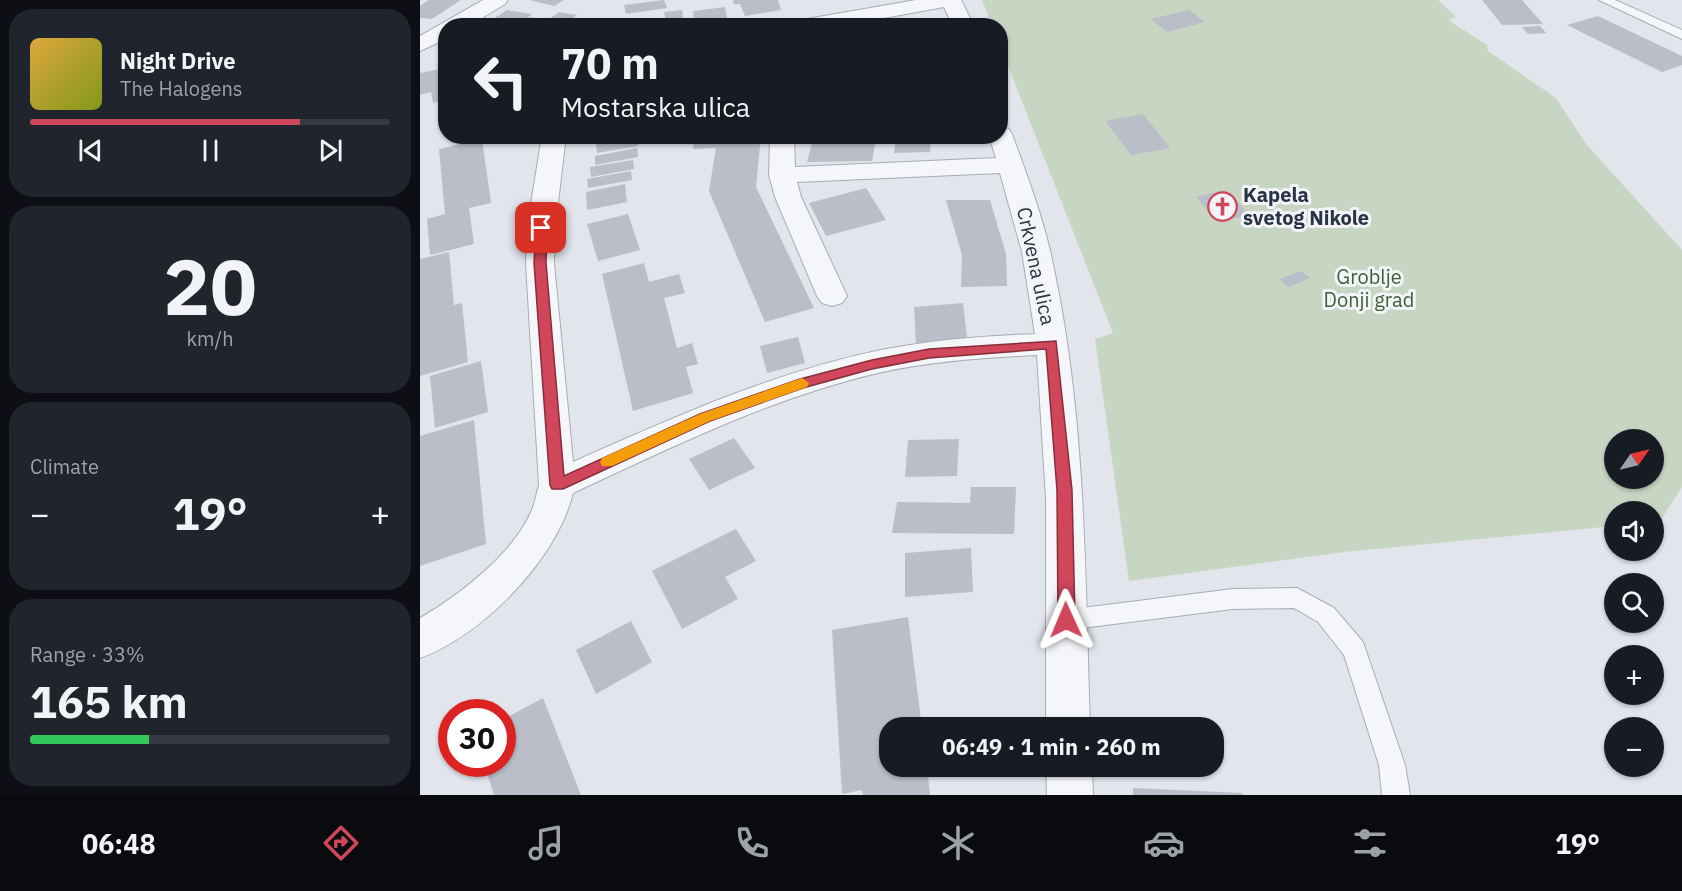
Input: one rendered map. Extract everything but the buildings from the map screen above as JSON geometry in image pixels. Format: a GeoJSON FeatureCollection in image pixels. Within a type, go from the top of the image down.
{"type":"FeatureCollection","features":[{"type":"Feature","properties":{"kind":"street"},"geometry":{"type":"LineString","coordinates":[[467,18],[498,0]]}},
{"type":"Feature","properties":{"kind":"street"},"geometry":{"type":"LineString","coordinates":[[847,18],[951,0],[959,18]]}},
{"type":"Feature","properties":{"kind":"street"},"geometry":{"type":"LineString","coordinates":[[420,45],[438,35]]}},
{"type":"Feature","properties":{"kind":"street"},"geometry":{"type":"LineString","coordinates":[[420,50],[438,53]]}},
{"type":"Feature","properties":{"kind":"street"},"geometry":{"type":"LineString","coordinates":[[420,640],[447,624],[487,591],[527,550],[548,516],[557,485],[540,263],[541,228],[553,144]]}},
{"type":"Feature","properties":{"kind":"street"},"geometry":{"type":"LineString","coordinates":[[783,144],[782,175],[788,197],[832,296]]}},
{"type":"Feature","properties":{"kind":"street","name":"Crkvena ulica"},"geometry":{"type":"LineString","coordinates":[[782,175],[1006,150],[1038,258],[1052,344],[1064,490],[1068,717]]}},
{"type":"Feature","properties":{"kind":"street"},"geometry":{"type":"LineString","coordinates":[[557,485],[705,417],[800,384],[872,364],[929,353],[1052,344]]}},
{"type":"Feature","properties":{"kind":"street"},"geometry":{"type":"LineString","coordinates":[[1069,777],[1070,795]]}},
{"type":"Feature","properties":{"kind":"lane"},"geometry":{"type":"LineString","coordinates":[[1605,0],[1682,34]]}},
{"type":"Feature","properties":{"kind":"lane"},"geometry":{"type":"LineString","coordinates":[[1066,620],[1233,599],[1297,598],[1326,615],[1354,650],[1392,765],[1396,795]]}},
{"type":"Feature","properties":{"kind":"green space","name":"Groblje Donji grad"},"geometry":{"type":"Polygon","coordinates":[[[982,0],[1438,0],[1456,17],[1448,20],[1487,45],[1488,51],[1556,98],[1586,144],[1682,250],[1682,487],[1664,515],[1664,501],[1604,501],[1604,527],[1344,552],[1129,581],[1095,339],[1113,333],[1008,66],[1008,18],[989,18],[982,0]]]}},
{"type":"Feature","properties":{"kind":"slow traffic"},"geometry":{"type":"LineString","coordinates":[[607,462],[705,417],[802,383]]}},
{"type":"Feature","properties":{"kind":"place","name":"Kapela svetog Nikole"},"geometry":{"type":"Point","coordinates":[1222,206]}},
{"type":"Feature","properties":{"kind":"route"},"geometry":{"type":"LineString","coordinates":[[541,228],[540,263],[557,485],[705,417],[800,384],[872,364],[929,353],[1052,344],[1064,490],[1066,620]]}}]}
